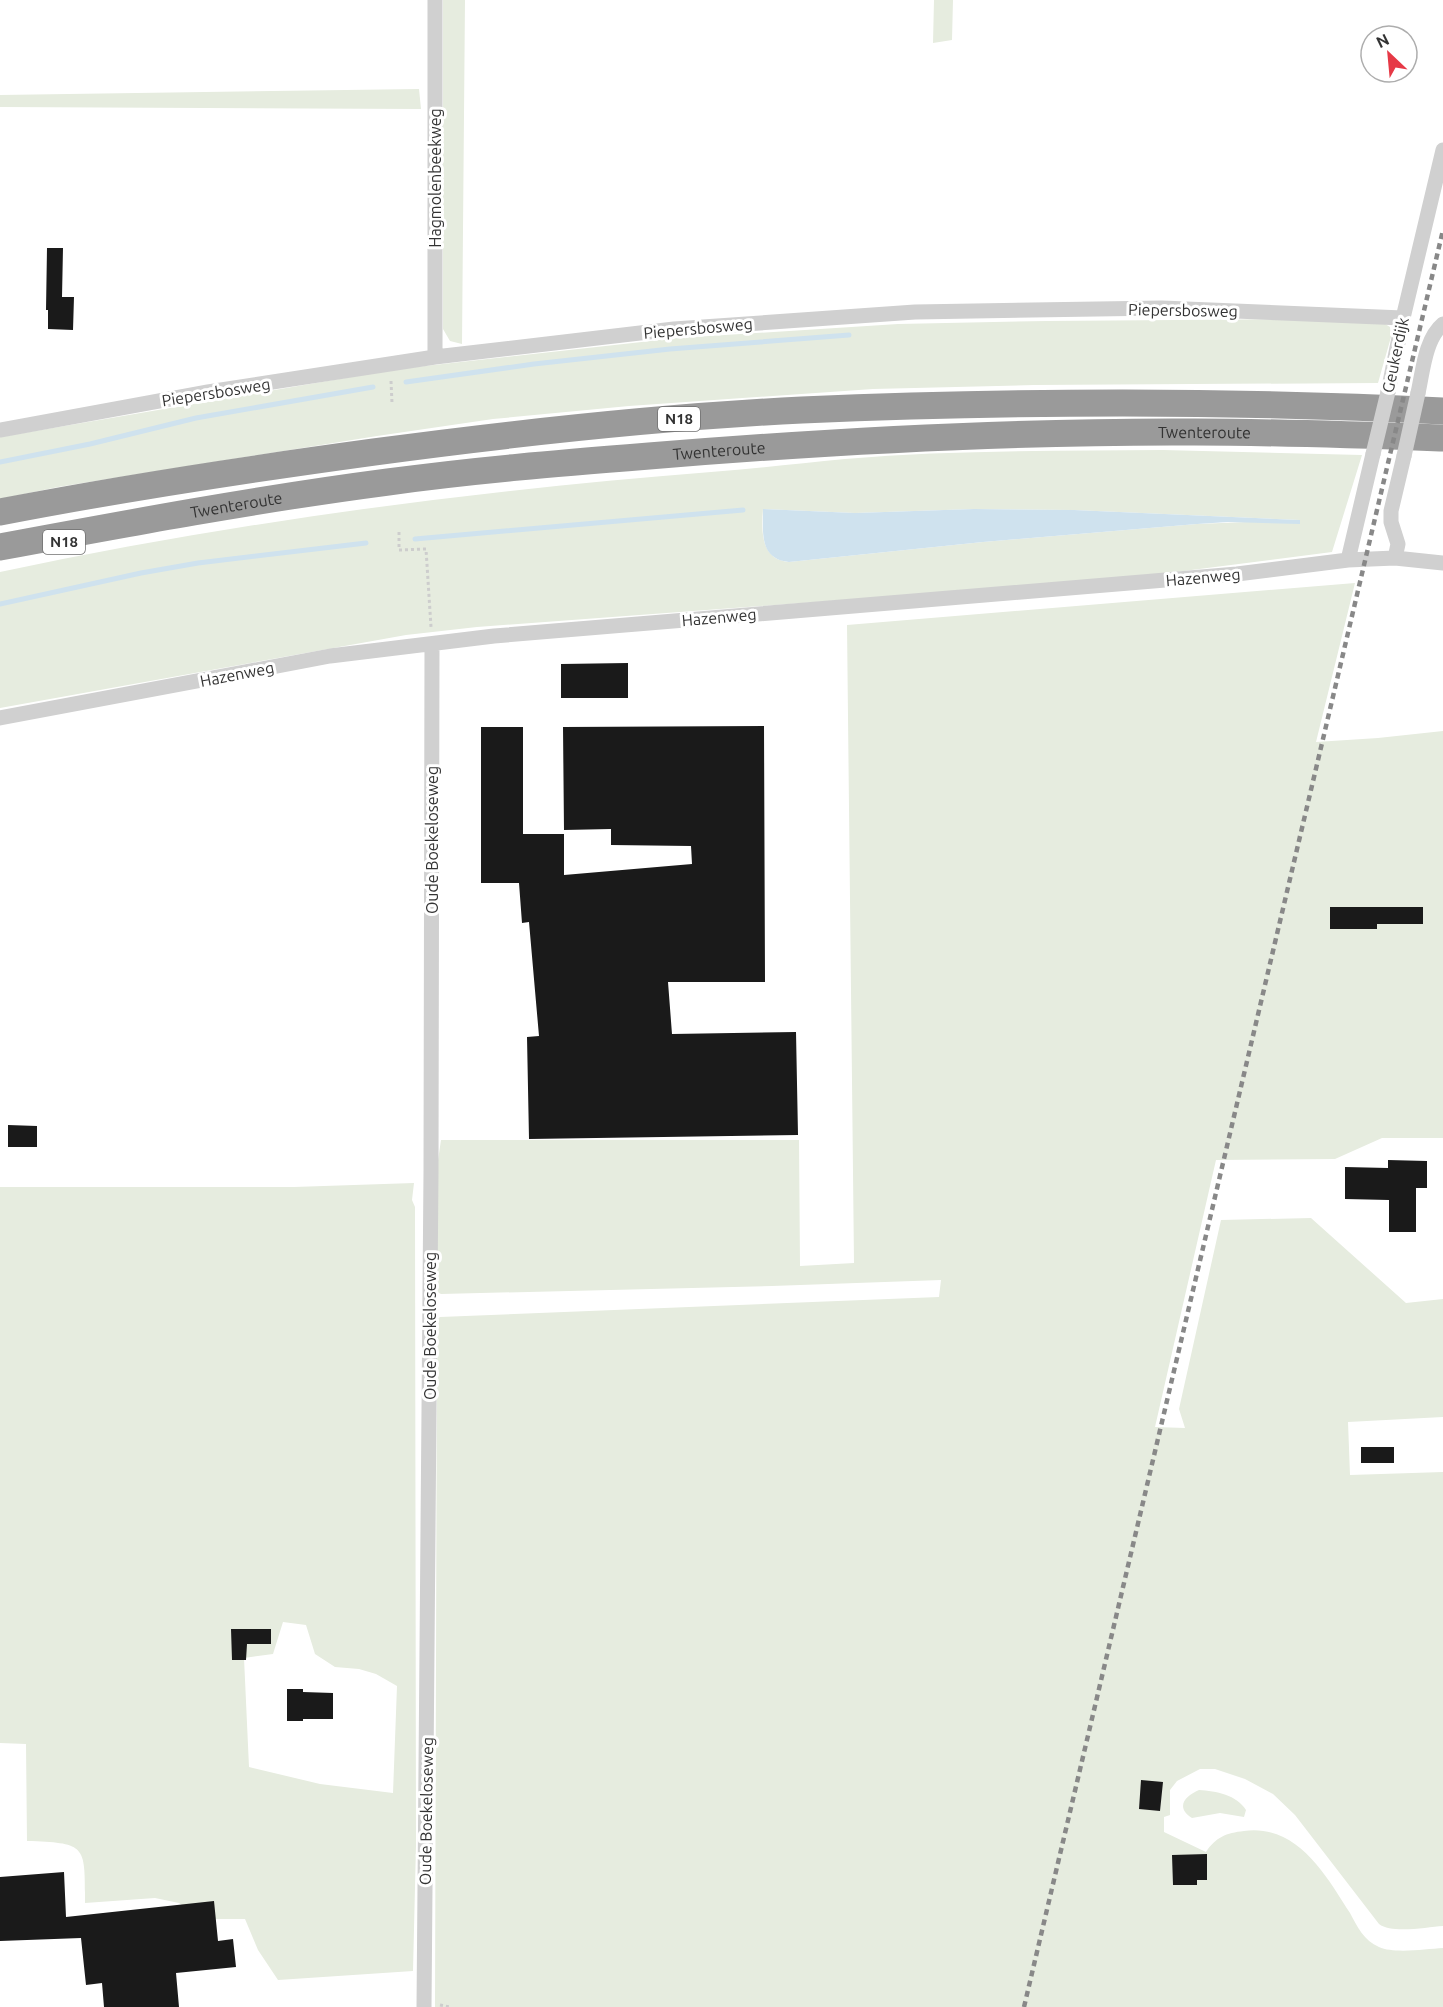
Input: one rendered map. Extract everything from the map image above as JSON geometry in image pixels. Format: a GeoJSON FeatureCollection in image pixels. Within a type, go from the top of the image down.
{"type":"FeatureCollection","features":[{"type":"Feature","properties":{"kind":"highway","name":"Twenteroute"},"geometry":{"type":"LineString","coordinates":[[0,512],[105,492],[244,470],[472,439],[563,429],[800,410],[1072,403],[1323,405],[1443,411]]}},
{"type":"Feature","properties":{"kind":"highway","name":"Twenteroute"},"geometry":{"type":"LineString","coordinates":[[0,547],[128,523],[389,482],[588,461],[831,442],[1015,434],[1194,432],[1443,438]]}},
{"type":"Feature","properties":{"kind":"highway","name":"N18"},"geometry":{"type":"LineString","coordinates":[[0,561],[128,523]]}},
{"type":"Feature","properties":{"kind":"street","name":"Hagmolenbeekweg"},"geometry":{"type":"LineString","coordinates":[[435,0],[435,357]]}},
{"type":"Feature","properties":{"kind":"street","name":"Geukerdijk"},"geometry":{"type":"LineString","coordinates":[[1348,560],[1443,150]]}},
{"type":"Feature","properties":{"kind":"street","name":"Piepersbosweg"},"geometry":{"type":"LineString","coordinates":[[0,430],[208,392],[435,357],[674,329],[915,312],[1162,308],[1403,318]]}},
{"type":"Feature","properties":{"kind":"street","name":"Geukerdijk"},"geometry":{"type":"LineString","coordinates":[[1395,558],[1398,544],[1391,522],[1391,511],[1431,339],[1443,324]]}},
{"type":"Feature","properties":{"kind":"street","name":"Hazenweg"},"geometry":{"type":"LineString","coordinates":[[0,718],[330,656],[506,635],[1237,574],[1348,560],[1395,558],[1443,563]]}},
{"type":"Feature","properties":{"kind":"street","name":"Oude Boekeloseweg"},"geometry":{"type":"LineString","coordinates":[[424,2007],[431,1184],[432,644]]}},
{"type":"Feature","properties":{"kind":"path"},"geometry":{"type":"LineString","coordinates":[[390,364],[392,403]]}},
{"type":"Feature","properties":{"kind":"path"},"geometry":{"type":"LineString","coordinates":[[399,532],[399,550],[426,549],[432,644]]}},
{"type":"Feature","properties":{"kind":"shaded area"},"geometry":{"type":"Polygon","coordinates":[[[443,0],[465,0],[462,344],[450,341],[443,329],[443,0]]]}},
{"type":"Feature","properties":{"kind":"shaded area"},"geometry":{"type":"Polygon","coordinates":[[[934,0],[953,0],[952,40],[933,43],[934,0]]]}},
{"type":"Feature","properties":{"kind":"shaded area"},"geometry":{"type":"Polygon","coordinates":[[[419,89],[421,109],[0,107],[0,95],[419,89]]]}},
{"type":"Feature","properties":{"kind":"shaded area"},"geometry":{"type":"Polygon","coordinates":[[[1319,319],[1382,322],[1390,327],[1391,337],[1378,383],[1034,385],[873,389],[629,406],[493,419],[377,436],[58,487],[0,499],[0,437],[398,369],[678,338],[898,324],[1319,319]]]}},
{"type":"Feature","properties":{"kind":"shaded area"},"geometry":{"type":"Polygon","coordinates":[[[1163,450],[1362,455],[1332,552],[1113,580],[477,627],[406,635],[0,708],[0,572],[265,523],[531,489],[885,456],[1163,450]],[[763,509],[762,526],[765,543],[773,556],[789,562],[983,542],[1197,524],[1300,520],[1074,510],[974,509],[855,513],[763,509]]]}},
{"type":"Feature","properties":{"kind":"shaded area"},"geometry":{"type":"Polygon","coordinates":[[[1355,583],[1316,742],[1443,731],[1443,1138],[1382,1138],[1335,1159],[1216,1160],[1155,1427],[1185,1428],[1179,1409],[1221,1220],[1311,1218],[1406,1303],[1443,1299],[1443,1417],[1348,1422],[1350,1475],[1443,1472],[1443,1926],[1392,1929],[1379,1924],[1295,1815],[1273,1794],[1245,1779],[1215,1769],[1200,1769],[1177,1781],[1170,1790],[1170,1815],[1164,1817],[1164,1832],[1206,1852],[1222,1837],[1244,1831],[1263,1831],[1279,1835],[1294,1844],[1319,1868],[1369,1941],[1379,1947],[1393,1950],[1443,1948],[1443,2007],[435,2007],[437,1319],[440,1317],[939,1297],[941,1280],[441,1294],[435,1291],[436,1174],[441,1140],[799,1140],[800,1266],[854,1263],[847,625],[1355,583]]]}},
{"type":"Feature","properties":{"kind":"shaded area"},"geometry":{"type":"Polygon","coordinates":[[[414,1183],[412,1200],[415,1207],[416,1845],[413,1971],[278,1980],[258,1950],[245,1919],[201,1919],[179,1903],[155,1898],[85,1903],[84,1869],[78,1851],[72,1846],[61,1843],[27,1841],[26,1744],[0,1743],[0,1187],[294,1187],[414,1183]],[[283,1622],[273,1654],[244,1658],[249,1767],[320,1784],[393,1793],[397,1686],[376,1674],[359,1669],[335,1667],[315,1654],[306,1625],[283,1622]]]}},
{"type":"Feature","properties":{"kind":"shaded area"},"geometry":{"type":"Polygon","coordinates":[[[1199,1790],[1232,1797],[1246,1810],[1244,1817],[1220,1813],[1192,1818],[1184,1810],[1184,1802],[1199,1790]]]}},
{"type":"Feature","properties":{"kind":"water"},"geometry":{"type":"Polygon","coordinates":[[[763,509],[855,513],[974,509],[1074,510],[1300,520],[1300,524],[1228,522],[1197,524],[983,542],[789,562],[772,556],[768,550],[763,535],[763,509]]]}},
{"type":"Feature","properties":{"kind":"building"},"geometry":{"type":"Polygon","coordinates":[[[47,248],[63,248],[62,297],[74,297],[73,330],[48,329],[47,248]]]}},
{"type":"Feature","properties":{"kind":"building"},"geometry":{"type":"Polygon","coordinates":[[[628,663],[628,698],[561,698],[561,664],[628,663]]]}},
{"type":"Feature","properties":{"kind":"building"},"geometry":{"type":"Polygon","coordinates":[[[764,726],[765,982],[668,982],[672,1034],[796,1032],[798,1135],[529,1139],[527,1037],[539,1036],[529,922],[522,923],[519,883],[481,883],[481,727],[523,727],[523,834],[564,834],[564,875],[692,864],[691,846],[611,845],[611,829],[564,830],[563,727],[764,726]]]}},
{"type":"Feature","properties":{"kind":"building"},"geometry":{"type":"Polygon","coordinates":[[[1330,907],[1423,907],[1423,924],[1377,924],[1377,929],[1330,929],[1330,907]]]}},
{"type":"Feature","properties":{"kind":"building"},"geometry":{"type":"Polygon","coordinates":[[[8,1125],[37,1126],[37,1147],[8,1147],[8,1125]]]}},
{"type":"Feature","properties":{"kind":"building"},"geometry":{"type":"Polygon","coordinates":[[[1388,1160],[1427,1161],[1427,1188],[1416,1188],[1416,1232],[1389,1232],[1389,1200],[1345,1199],[1345,1167],[1388,1168],[1388,1160]]]}},
{"type":"Feature","properties":{"kind":"building"},"geometry":{"type":"Polygon","coordinates":[[[1361,1447],[1394,1447],[1394,1463],[1361,1463],[1361,1447]]]}},
{"type":"Feature","properties":{"kind":"building"},"geometry":{"type":"Polygon","coordinates":[[[231,1629],[271,1629],[271,1644],[247,1644],[246,1660],[232,1660],[231,1629]]]}},
{"type":"Feature","properties":{"kind":"building"},"geometry":{"type":"Polygon","coordinates":[[[287,1689],[333,1693],[333,1719],[287,1721],[287,1689]]]}},
{"type":"Feature","properties":{"kind":"building"},"geometry":{"type":"Polygon","coordinates":[[[1141,1780],[1163,1782],[1160,1811],[1139,1809],[1141,1780]]]}},
{"type":"Feature","properties":{"kind":"building"},"geometry":{"type":"Polygon","coordinates":[[[1207,1854],[1207,1880],[1197,1880],[1197,1885],[1173,1885],[1172,1855],[1207,1854]]]}},
{"type":"Feature","properties":{"kind":"building"},"geometry":{"type":"Polygon","coordinates":[[[64,1872],[66,1917],[214,1901],[218,1941],[233,1939],[236,1967],[176,1973],[179,2007],[104,2007],[102,1983],[86,1985],[81,1938],[0,1941],[0,1877],[64,1872]]]}},
{"type":"Feature","properties":{"kind":"waterway"},"geometry":{"type":"LineString","coordinates":[[406,382],[534,364],[670,349],[849,335]]}},
{"type":"Feature","properties":{"kind":"waterway"},"geometry":{"type":"LineString","coordinates":[[0,462],[90,444],[196,418],[373,387]]}},
{"type":"Feature","properties":{"kind":"waterway"},"geometry":{"type":"LineString","coordinates":[[415,539],[743,510]]}},
{"type":"Feature","properties":{"kind":"waterway"},"geometry":{"type":"LineString","coordinates":[[0,604],[198,563],[366,543]]}},
{"type":"Feature","properties":{"kind":"railway"},"geometry":{"type":"LineString","coordinates":[[1024,2007],[1443,230]]}}]}
